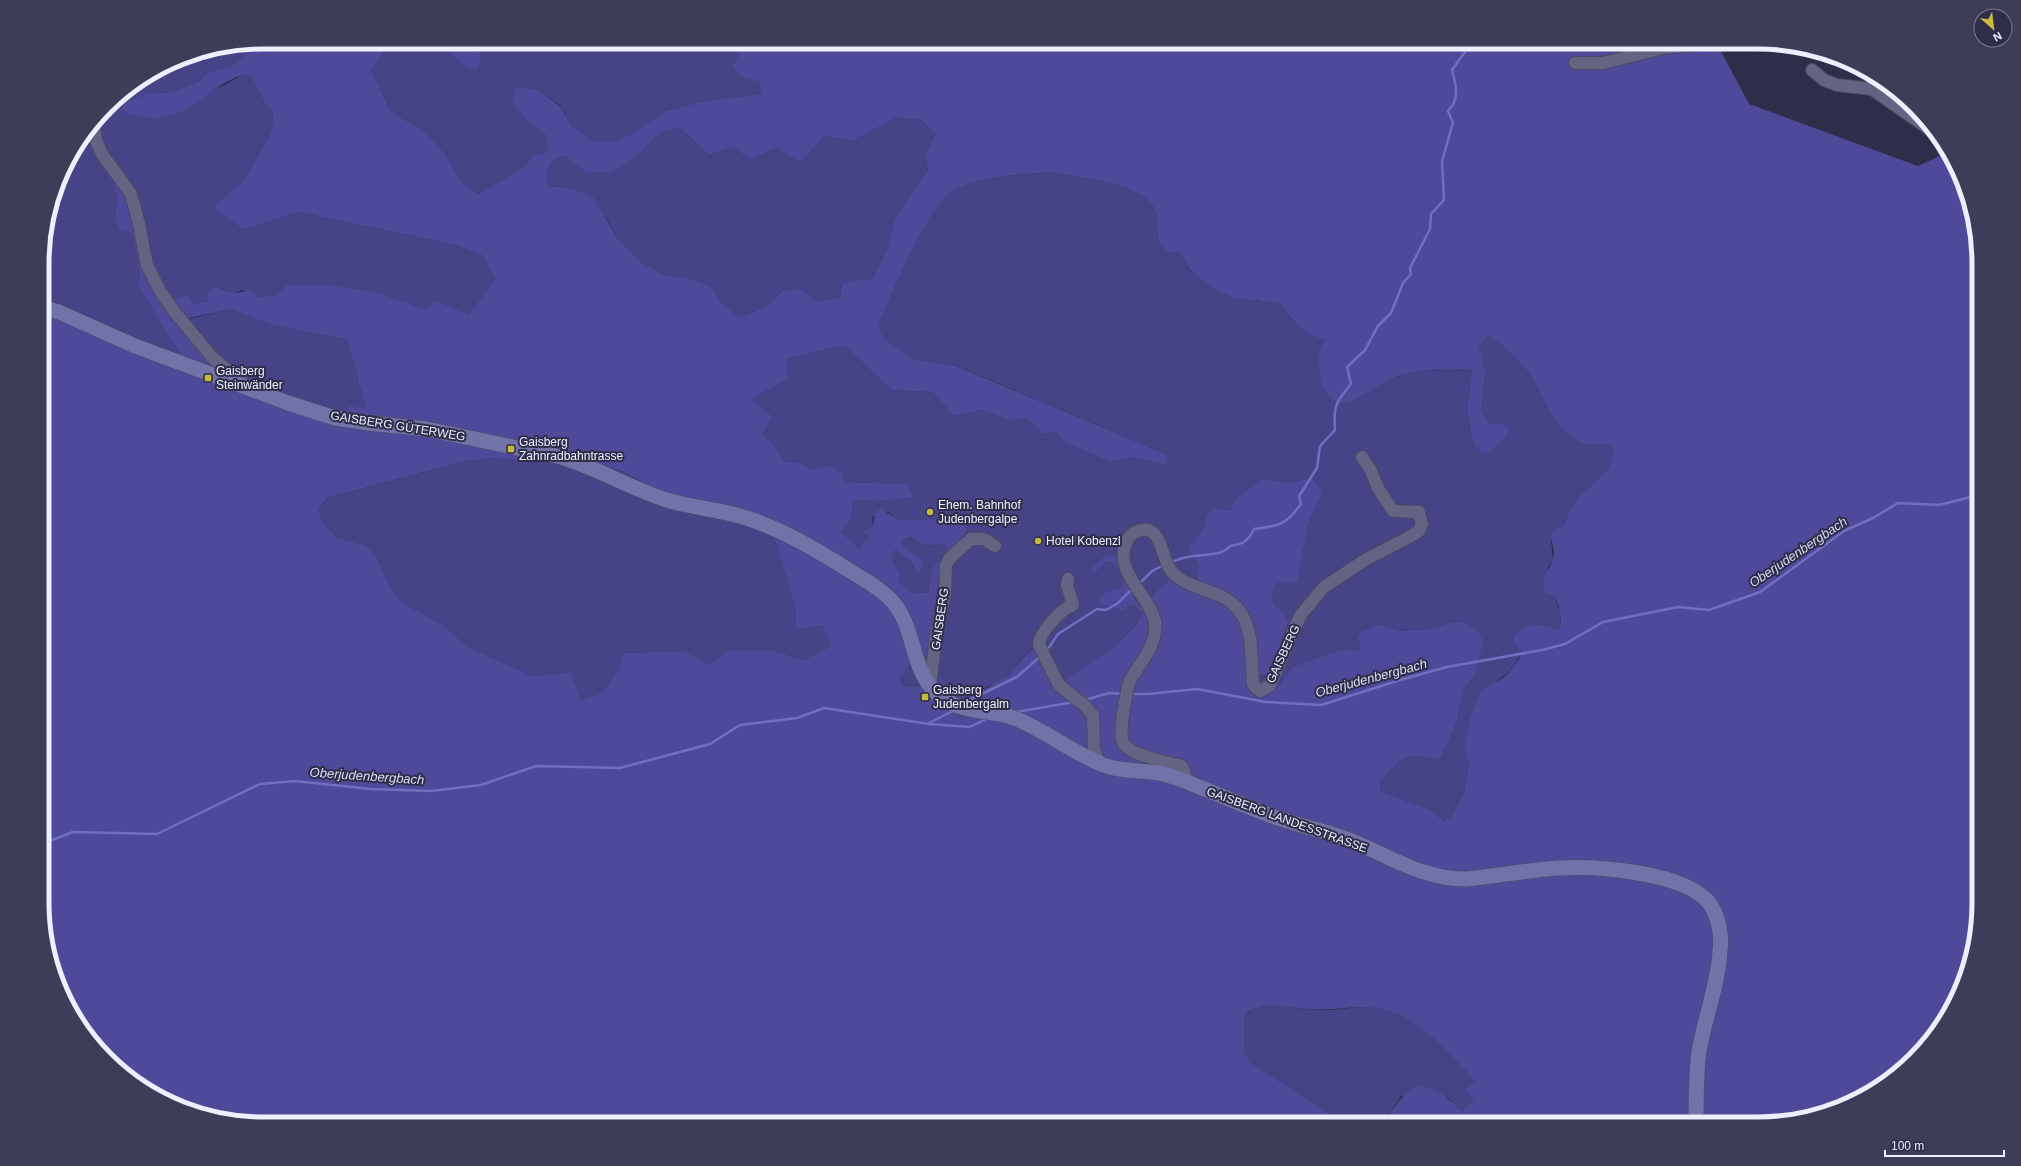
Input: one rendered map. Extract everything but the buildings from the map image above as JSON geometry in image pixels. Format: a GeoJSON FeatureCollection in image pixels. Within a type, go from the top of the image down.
{"type":"FeatureCollection","features":[{"type":"Feature","properties":{"kind":"main road"},"geometry":{"type":"LineString","coordinates":[[49,309],[59,312],[135,346],[241,385]]}},
{"type":"Feature","properties":{"kind":"main road","name":"GAISBERG GÜTERWEG"},"geometry":{"type":"LineString","coordinates":[[241,385],[336,418],[427,429],[511,446],[580,463],[666,500],[726,512],[756,521],[830,558],[876,587],[897,606],[906,625],[918,668],[932,689]]}},
{"type":"Feature","properties":{"kind":"main road","name":"GAISBERG LANDESSTRASSE"},"geometry":{"type":"LineString","coordinates":[[932,689],[954,704],[1002,714],[1020,721],[1079,754],[1098,762],[1123,770],[1164,774],[1188,782],[1271,816],[1348,839],[1408,868],[1430,875],[1448,879],[1466,879],[1557,868],[1599,869],[1659,877],[1674,881],[1704,897],[1715,912],[1720,929],[1720,950],[1712,1003],[1699,1051],[1696,1117]]}},
{"type":"Feature","properties":{"kind":"street"},"geometry":{"type":"LineString","coordinates":[[1575,63],[1603,63],[1659,49]]}},
{"type":"Feature","properties":{"kind":"street"},"geometry":{"type":"LineString","coordinates":[[1812,70],[1824,80],[1837,85],[1874,83]]}},
{"type":"Feature","properties":{"kind":"street"},"geometry":{"type":"LineString","coordinates":[[1875,84],[1909,112]]}},
{"type":"Feature","properties":{"kind":"street"},"geometry":{"type":"LineString","coordinates":[[95,131],[96,141],[102,154],[131,194],[139,224],[147,265],[160,291],[174,311],[211,356],[222,366],[241,378],[241,385]]}},
{"type":"Feature","properties":{"kind":"street","name":"GAISBERG"},"geometry":{"type":"LineString","coordinates":[[1188,782],[1182,766],[1136,752],[1127,748],[1123,742],[1121,734],[1128,686],[1152,643],[1155,623],[1153,613],[1142,599],[1126,568],[1123,557],[1123,549],[1127,541],[1138,531],[1147,530],[1154,533],[1159,540],[1168,568],[1174,574],[1185,581],[1221,594],[1240,611],[1246,622],[1249,634],[1253,684],[1261,691],[1270,685],[1300,616],[1324,587],[1359,563],[1419,531],[1422,524],[1419,512],[1393,511],[1378,488],[1370,469],[1362,457]]}},
{"type":"Feature","properties":{"kind":"street","name":"GAISBERG"},"geometry":{"type":"LineString","coordinates":[[932,689],[936,636],[945,594],[946,565],[950,558],[971,539],[984,539],[995,546]]}},
{"type":"Feature","properties":{"kind":"street"},"geometry":{"type":"LineString","coordinates":[[1068,579],[1067,585],[1072,605],[1060,612],[1041,638],[1039,645],[1059,685],[1084,705],[1093,716],[1094,745],[1098,762]]}},
{"type":"Feature","properties":{"kind":"shaded area"},"geometry":{"type":"Polygon","coordinates":[[[249,49],[385,49],[371,70],[391,111],[426,133],[443,151],[465,186],[479,194],[527,165],[533,153],[543,154],[548,148],[545,134],[528,122],[512,102],[515,88],[536,89],[560,106],[572,126],[594,142],[613,142],[631,134],[665,111],[704,101],[761,94],[760,82],[739,75],[733,66],[739,55],[731,49],[1720,49],[1749,104],[1918,166],[1942,155],[1950,168],[1961,194],[1968,221],[1972,249],[1972,917],[1965,959],[1950,998],[1936,1022],[1919,1044],[1899,1064],[1877,1081],[1853,1095],[1827,1106],[1800,1113],[1772,1117],[1387,1117],[1409,1091],[1418,1087],[1426,1087],[1436,1091],[1462,1111],[1474,1100],[1466,1089],[1476,1082],[1431,1036],[1404,1017],[1390,1011],[1367,1007],[1316,1009],[1275,1005],[1260,1007],[1252,1010],[1244,1016],[1244,1052],[1250,1062],[1334,1117],[249,1117],[207,1110],[168,1095],[144,1081],[122,1064],[93,1033],[71,998],[65,985],[53,945],[49,917],[49,305],[183,358],[138,285],[140,275],[132,233],[120,230],[115,217],[117,198],[111,174],[141,211],[147,223],[140,238],[165,302],[188,295],[194,304],[208,301],[208,293],[216,286],[236,293],[247,291],[251,292],[259,297],[277,295],[285,286],[326,285],[376,292],[426,309],[436,301],[469,315],[495,279],[482,255],[456,245],[298,212],[243,230],[213,207],[242,182],[269,137],[274,121],[272,111],[264,102],[251,76],[244,75],[237,77],[212,91],[192,106],[166,117],[142,117],[126,113],[122,107],[124,102],[148,94],[174,92],[199,81],[208,72],[231,66],[243,58],[245,50],[249,49]],[[896,118],[852,141],[825,136],[800,163],[776,148],[751,160],[732,147],[709,155],[680,128],[662,132],[636,156],[611,172],[586,172],[564,156],[552,161],[546,174],[549,186],[571,188],[593,197],[618,239],[641,262],[663,274],[694,279],[712,287],[722,303],[739,317],[768,306],[783,290],[800,289],[817,301],[840,298],[842,283],[873,278],[888,247],[894,220],[928,170],[925,155],[935,134],[921,120],[896,118]],[[1050,172],[1001,176],[977,181],[954,190],[944,198],[912,250],[879,322],[880,331],[884,339],[914,359],[954,365],[1168,455],[1166,465],[1132,457],[1110,462],[1066,443],[1056,432],[1042,434],[1028,419],[1010,420],[982,410],[954,416],[932,392],[891,390],[844,345],[787,359],[787,379],[750,400],[772,416],[762,435],[775,446],[783,461],[800,463],[812,470],[830,466],[842,473],[845,482],[908,484],[914,498],[879,501],[854,500],[850,521],[841,532],[859,548],[869,536],[863,531],[873,526],[875,512],[881,509],[897,519],[923,520],[979,512],[972,521],[967,524],[963,537],[947,555],[945,555],[947,548],[941,544],[926,546],[909,537],[902,540],[903,547],[922,559],[922,569],[918,572],[915,570],[911,561],[895,550],[892,560],[899,572],[899,582],[912,592],[928,593],[930,576],[933,568],[939,562],[941,565],[926,672],[910,665],[900,677],[903,687],[924,687],[936,684],[939,677],[956,689],[956,707],[959,718],[968,713],[967,700],[975,691],[988,688],[996,682],[1008,677],[1024,657],[1032,650],[1035,651],[1052,679],[1049,685],[1055,687],[1117,644],[1136,625],[1142,613],[1133,605],[1129,605],[1124,611],[1100,604],[1098,600],[1102,595],[1108,591],[1121,587],[1123,584],[1118,569],[1110,561],[1106,562],[1096,572],[1091,570],[1091,568],[1099,560],[1108,554],[1116,557],[1136,601],[1143,608],[1157,615],[1152,598],[1166,582],[1180,580],[1196,582],[1199,564],[1190,554],[1188,549],[1204,527],[1205,520],[1210,512],[1218,508],[1230,511],[1236,498],[1263,479],[1288,483],[1312,478],[1323,490],[1308,525],[1298,581],[1290,584],[1283,582],[1276,584],[1272,597],[1273,602],[1286,617],[1288,625],[1269,675],[1249,673],[1256,693],[1287,653],[1279,685],[1293,667],[1344,649],[1358,651],[1361,647],[1358,638],[1363,631],[1379,624],[1400,631],[1427,629],[1457,621],[1467,623],[1478,632],[1482,639],[1482,647],[1474,676],[1465,687],[1455,727],[1441,756],[1436,760],[1417,756],[1404,759],[1398,763],[1380,782],[1380,791],[1430,810],[1444,821],[1451,816],[1464,794],[1469,764],[1465,750],[1466,740],[1470,719],[1479,695],[1487,686],[1503,678],[1519,659],[1522,650],[1515,644],[1514,636],[1523,628],[1528,626],[1539,624],[1556,629],[1560,627],[1561,615],[1558,603],[1554,596],[1545,592],[1543,587],[1544,579],[1554,556],[1551,534],[1556,528],[1563,527],[1575,501],[1604,473],[1609,466],[1612,459],[1610,444],[1585,444],[1574,439],[1565,432],[1551,414],[1529,374],[1510,353],[1489,336],[1479,346],[1486,371],[1481,411],[1489,424],[1504,424],[1509,431],[1504,439],[1491,450],[1482,453],[1473,444],[1467,408],[1472,370],[1440,369],[1410,373],[1385,382],[1354,399],[1343,402],[1336,401],[1330,397],[1326,391],[1319,368],[1319,352],[1324,340],[1310,334],[1298,326],[1289,316],[1281,303],[1237,298],[1218,291],[1190,270],[1185,258],[1180,253],[1167,252],[1160,244],[1157,234],[1155,209],[1148,200],[1138,193],[1124,187],[1092,179],[1050,172]],[[232,309],[180,320],[202,347],[223,380],[346,415],[346,409],[350,406],[366,409],[347,339],[274,326],[232,309]],[[554,452],[531,463],[495,458],[466,461],[327,498],[319,510],[322,522],[338,538],[365,545],[376,555],[389,585],[403,603],[445,626],[468,647],[533,676],[571,672],[581,700],[602,693],[618,671],[623,653],[685,651],[710,665],[727,651],[776,651],[803,660],[831,646],[823,626],[796,629],[796,610],[776,543],[759,518],[663,495],[625,472],[554,452]]]}},
{"type":"Feature","properties":{"kind":"shaded area"},"geometry":{"type":"Polygon","coordinates":[[[385,49],[446,49],[467,68],[479,68],[482,56],[478,49],[731,49],[739,55],[760,82],[762,94],[704,101],[665,111],[631,134],[613,142],[594,142],[572,126],[560,105],[536,89],[528,122],[545,134],[548,148],[543,154],[533,153],[527,165],[479,194],[465,186],[443,151],[426,133],[391,111],[371,70],[385,49]]]}},
{"type":"Feature","properties":{"kind":"shaded area"},"geometry":{"type":"Polygon","coordinates":[[[446,49],[478,49],[482,56],[479,68],[467,68],[446,49]]]}},
{"type":"Feature","properties":{"kind":"shaded area"},"geometry":{"type":"Polygon","coordinates":[[[245,50],[243,58],[231,66],[208,72],[199,81],[174,92],[148,94],[214,90],[245,74],[251,76],[264,102],[272,111],[274,121],[269,137],[242,182],[213,207],[243,230],[298,212],[456,245],[482,255],[495,279],[469,316],[436,301],[426,309],[376,292],[277,295],[259,297],[242,290],[234,293],[216,286],[208,301],[194,304],[165,302],[140,238],[147,223],[141,211],[112,176],[117,198],[115,217],[132,233],[140,275],[183,358],[49,305],[49,249],[56,207],[65,181],[85,144],[102,122],[122,102],[144,85],[181,65],[207,56],[245,50]]]}},
{"type":"Feature","properties":{"kind":"shaded area"},"geometry":{"type":"Polygon","coordinates":[[[896,118],[921,120],[935,134],[925,155],[928,170],[894,220],[888,247],[873,278],[842,283],[840,298],[817,301],[800,289],[783,290],[768,306],[739,317],[722,303],[712,287],[694,279],[663,274],[641,262],[618,239],[607,219],[571,188],[549,186],[546,174],[552,161],[564,156],[586,172],[636,156],[662,132],[680,128],[709,155],[732,147],[751,160],[776,148],[800,163],[825,136],[852,141],[896,118]]]}},
{"type":"Feature","properties":{"kind":"shaded area"},"geometry":{"type":"Polygon","coordinates":[[[1050,172],[1108,182],[1138,193],[1148,199],[1155,208],[1157,217],[1157,234],[1160,243],[1167,252],[1180,253],[1185,257],[1190,271],[1257,301],[1267,300],[1281,303],[1289,316],[1304,331],[1324,340],[1319,353],[1343,402],[1384,382],[1410,373],[1441,369],[1472,370],[1467,408],[1473,444],[1504,424],[1489,424],[1481,411],[1486,371],[1479,346],[1489,336],[1510,353],[1529,374],[1551,414],[1565,432],[1574,439],[1585,444],[1610,444],[1612,459],[1609,466],[1604,473],[1575,501],[1563,527],[1556,528],[1551,541],[1553,560],[1548,568],[1548,593],[1554,596],[1561,614],[1560,627],[1556,629],[1547,625],[1537,624],[1515,664],[1503,677],[1496,681],[1465,750],[1469,764],[1464,794],[1451,816],[1444,821],[1430,810],[1380,791],[1380,782],[1398,763],[1404,759],[1417,756],[1436,760],[1455,727],[1465,687],[1474,676],[1478,632],[1467,623],[1457,621],[1427,629],[1400,631],[1379,624],[1363,631],[1361,647],[1358,651],[1343,649],[1279,687],[1286,653],[1270,689],[1248,682],[1276,658],[1287,629],[1288,622],[1273,602],[1272,597],[1276,584],[1298,581],[1308,525],[1323,490],[1312,478],[1288,483],[1263,479],[1236,498],[1230,511],[1218,508],[1205,520],[1204,527],[1192,544],[1190,554],[1199,564],[1196,582],[1152,598],[1157,615],[1143,608],[1136,601],[1119,560],[1108,554],[1099,560],[1091,568],[1092,570],[1096,572],[1106,562],[1110,561],[1118,569],[1123,584],[1121,587],[1108,591],[1102,595],[1098,600],[1100,604],[1120,610],[1129,604],[1142,613],[1136,625],[1117,644],[1055,687],[1049,685],[1050,681],[1032,650],[1025,655],[1009,676],[993,685],[975,691],[968,703],[968,713],[959,718],[955,709],[956,689],[939,677],[936,684],[924,687],[903,687],[900,676],[910,665],[926,672],[941,565],[932,572],[928,593],[912,592],[899,582],[899,572],[892,560],[895,550],[911,561],[914,570],[922,559],[903,547],[902,540],[908,537],[926,546],[941,544],[947,548],[945,554],[947,555],[963,537],[967,524],[972,521],[978,512],[923,520],[897,519],[888,512],[872,517],[873,526],[864,531],[869,536],[859,548],[841,532],[850,521],[854,500],[879,501],[914,498],[908,484],[845,482],[812,470],[800,463],[783,461],[775,446],[761,435],[750,400],[787,379],[787,359],[844,345],[891,390],[932,392],[954,416],[982,410],[1010,420],[1028,419],[1042,434],[1056,432],[1066,443],[1110,462],[1132,457],[1166,465],[1168,455],[955,365],[914,359],[884,339],[879,331],[878,322],[901,271],[922,230],[944,198],[954,190],[976,181],[1001,176],[1050,172]]]}},
{"type":"Feature","properties":{"kind":"shaded area"},"geometry":{"type":"Polygon","coordinates":[[[232,309],[274,326],[347,339],[366,409],[346,415],[257,394],[180,321],[232,309]]]}},
{"type":"Feature","properties":{"kind":"shaded area"},"geometry":{"type":"Polygon","coordinates":[[[554,452],[625,472],[663,495],[759,518],[776,543],[796,610],[796,628],[824,626],[831,646],[803,660],[776,651],[727,651],[710,665],[685,651],[623,653],[618,671],[602,694],[581,700],[571,672],[533,676],[468,647],[445,626],[403,603],[389,585],[376,555],[365,545],[338,538],[322,522],[319,510],[328,498],[466,461],[495,458],[531,463],[554,452]]]}},
{"type":"Feature","properties":{"kind":"shaded area"},"geometry":{"type":"Polygon","coordinates":[[[1277,1004],[1297,1008],[1332,1010],[1369,1007],[1389,1011],[1404,1017],[1431,1035],[1476,1082],[1475,1100],[1462,1111],[1447,1097],[1401,1096],[1387,1117],[1334,1117],[1250,1062],[1243,1052],[1244,1016],[1258,1007],[1277,1004]]]}},
{"type":"Feature","properties":{"kind":"waterway"},"geometry":{"type":"LineString","coordinates":[[1170,562],[1189,557],[1223,552],[1230,546],[1242,543],[1250,536],[1254,529],[1270,527],[1286,520],[1301,504],[1299,496],[1317,468],[1320,446],[1335,430],[1335,410],[1342,395],[1351,384],[1347,367],[1365,350],[1378,326],[1391,313],[1403,283],[1411,274],[1410,268],[1430,229],[1431,214],[1444,200],[1442,161],[1453,123],[1448,111],[1456,97],[1455,81],[1452,70],[1467,49]]}},
{"type":"Feature","properties":{"kind":"waterway","name":"Oberjudenbergbach"},"geometry":{"type":"LineString","coordinates":[[1130,694],[1148,694],[1197,689],[1266,702],[1321,705],[1447,667],[1542,650],[1565,644],[1603,622],[1678,607],[1709,610],[1760,592],[1844,531],[1873,518],[1898,503],[1939,505],[1972,497]]}},
{"type":"Feature","properties":{"kind":"waterway"},"geometry":{"type":"LineString","coordinates":[[1138,585],[1152,571],[1164,565]]}},
{"type":"Feature","properties":{"kind":"waterway"},"geometry":{"type":"LineString","coordinates":[[1046,652],[1058,634],[1097,609],[1106,610],[1118,603],[1132,589]]}},
{"type":"Feature","properties":{"kind":"waterway"},"geometry":{"type":"LineString","coordinates":[[965,702],[1017,677],[1040,656]]}},
{"type":"Feature","properties":{"kind":"waterway","name":"Oberjudenbergbach"},"geometry":{"type":"LineString","coordinates":[[1085,700],[1109,693],[1123,694]]}},
{"type":"Feature","properties":{"kind":"waterway","name":"Oberjudenbergbach"},"geometry":{"type":"LineString","coordinates":[[1016,712],[1074,702]]}},
{"type":"Feature","properties":{"kind":"waterway","name":"Oberjudenbergbach"},"geometry":{"type":"LineString","coordinates":[[49,841],[73,832],[157,834],[260,784],[295,781],[371,789],[431,791],[481,785],[536,766],[620,768],[710,744],[740,725],[797,718],[824,708],[929,724],[970,727],[986,719]]}},
{"type":"Feature","properties":{"kind":"waterway"},"geometry":{"type":"LineString","coordinates":[[929,723],[953,711]]}},
{"type":"Feature","properties":{"kind":"place","name":"Gaisberg Steinwänder"},"geometry":{"type":"Point","coordinates":[208,378]}},
{"type":"Feature","properties":{"kind":"place","name":"Gaisberg Zahnradbahntrasse"},"geometry":{"type":"Point","coordinates":[511,449]}},
{"type":"Feature","properties":{"kind":"place","name":"Ehem. Bahnhof Judenbergalpe"},"geometry":{"type":"Point","coordinates":[930,512]}},
{"type":"Feature","properties":{"kind":"place","name":"Hotel Kobenzl"},"geometry":{"type":"Point","coordinates":[1038,541]}},
{"type":"Feature","properties":{"kind":"place","name":"Gaisberg Judenbergalm"},"geometry":{"type":"Point","coordinates":[925,697]}}]}
